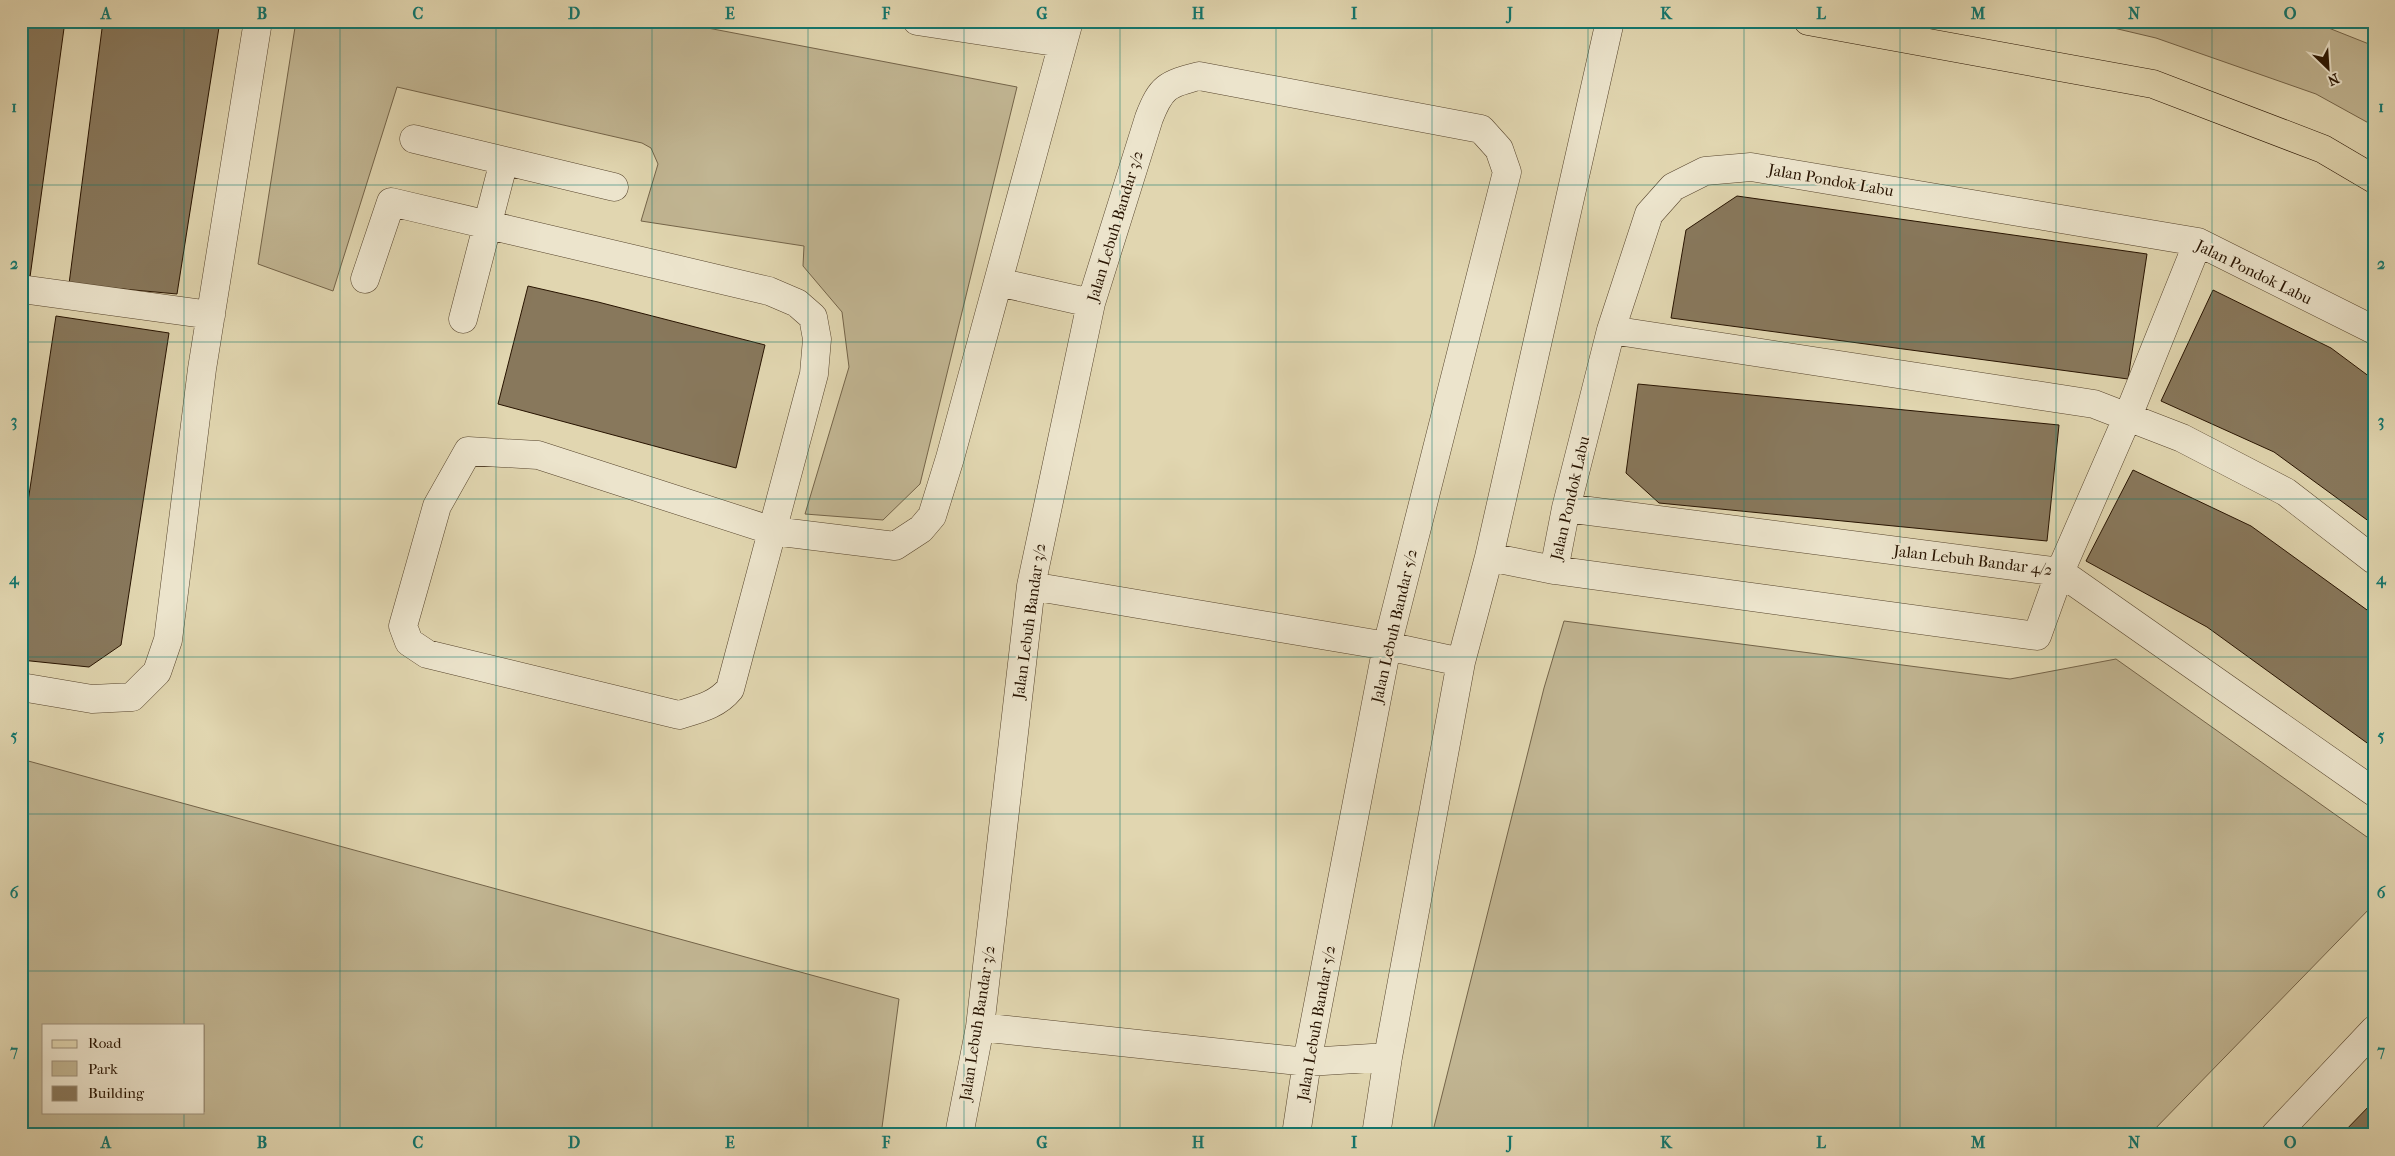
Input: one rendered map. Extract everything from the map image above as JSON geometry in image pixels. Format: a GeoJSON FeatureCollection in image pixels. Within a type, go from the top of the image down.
{"type":"FeatureCollection","features":[{"type":"Feature","properties":{"kind":"main road"},"geometry":{"type":"LineString","coordinates":[[1808,21],[2153,84],[2323,149],[2374,179]]}},
{"type":"Feature","properties":{"kind":"street"},"geometry":{"type":"LineString","coordinates":[[21,687],[92,699],[132,697],[157,672],[168,640],[202,369],[258,21]]}},
{"type":"Feature","properties":{"kind":"street"},"geometry":{"type":"LineString","coordinates":[[365,279],[391,202],[488,223],[769,290],[797,303],[813,317],[818,339],[814,374],[773,531],[730,689],[721,700],[679,715],[427,654],[409,642],[403,626],[437,506],[468,451],[538,455],[773,531],[894,546],[921,529],[932,516],[1066,32],[917,21]]}},
{"type":"Feature","properties":{"kind":"street"},"geometry":{"type":"LineString","coordinates":[[1376,1135],[1388,1057],[1462,662],[1489,557],[1610,21]]}},
{"type":"Feature","properties":{"kind":"street","name":"Jalan Lebuh Bandar 3/2"},"geometry":{"type":"LineString","coordinates":[[959,1135],[980,1027],[1031,586],[1091,303],[1149,118],[1158,96],[1175,82],[1199,76],[1481,129]]}},
{"type":"Feature","properties":{"kind":"street","name":"Jalan Lebuh Bandar 5/2"},"geometry":{"type":"LineString","coordinates":[[1296,1135],[1307,1062],[1387,646],[1507,172],[1499,149],[1481,129]]}},
{"type":"Feature","properties":{"kind":"street"},"geometry":{"type":"LineString","coordinates":[[414,139],[614,187]]}},
{"type":"Feature","properties":{"kind":"street"},"geometry":{"type":"LineString","coordinates":[[464,319],[504,161]]}},
{"type":"Feature","properties":{"kind":"street","name":"Jalan Pondok Labu"},"geometry":{"type":"LineString","coordinates":[[1554,570],[1566,508],[1611,330],[1649,214],[1673,187],[1705,171],[1751,167],[2198,242],[2374,330]]}},
{"type":"Feature","properties":{"kind":"street"},"geometry":{"type":"LineString","coordinates":[[1489,557],[1554,570],[2037,636],[2060,572],[2128,416],[2198,242]]}},
{"type":"Feature","properties":{"kind":"street"},"geometry":{"type":"LineString","coordinates":[[998,282],[1091,303]]}},
{"type":"Feature","properties":{"kind":"street"},"geometry":{"type":"LineString","coordinates":[[21,289],[211,315]]}},
{"type":"Feature","properties":{"kind":"street"},"geometry":{"type":"LineString","coordinates":[[1611,330],[2094,404],[2182,438],[2286,492],[2374,560]]}},
{"type":"Feature","properties":{"kind":"street","name":"Jalan Lebuh Bandar 4/2"},"geometry":{"type":"LineString","coordinates":[[1566,508],[2060,572],[2374,792]]}},
{"type":"Feature","properties":{"kind":"street"},"geometry":{"type":"LineString","coordinates":[[1031,586],[1387,646],[1462,662]]}},
{"type":"Feature","properties":{"kind":"street"},"geometry":{"type":"LineString","coordinates":[[980,1027],[1307,1062],[1388,1057]]}},
{"type":"Feature","properties":{"kind":"street"},"geometry":{"type":"LineString","coordinates":[[2275,1135],[2374,1030]]}},
{"type":"Feature","properties":{"kind":"green space"},"geometry":{"type":"Polygon","coordinates":[[[296,21],[671,21],[1017,87],[920,484],[883,520],[805,514],[849,367],[842,312],[803,266],[804,246],[641,221],[658,164],[651,148],[642,143],[397,87],[333,291],[258,264],[296,21]]]}},
{"type":"Feature","properties":{"kind":"green space"},"geometry":{"type":"Polygon","coordinates":[[[2084,21],[2311,21],[2374,46],[2374,126],[2316,94],[2156,38],[2084,21]]]}},
{"type":"Feature","properties":{"kind":"green space"},"geometry":{"type":"Polygon","coordinates":[[[1564,621],[2010,679],[2116,659],[2374,842],[2374,904],[2149,1135],[1432,1135],[1544,688],[1564,621]]]}},
{"type":"Feature","properties":{"kind":"green space"},"geometry":{"type":"Polygon","coordinates":[[[21,759],[899,999],[881,1135],[21,1135],[21,759]]]}},
{"type":"Feature","properties":{"kind":"building"},"geometry":{"type":"Polygon","coordinates":[[[21,21],[65,21],[30,277],[21,276],[21,21]]]}},
{"type":"Feature","properties":{"kind":"building"},"geometry":{"type":"Polygon","coordinates":[[[103,21],[220,21],[177,294],[69,284],[103,21]]]}},
{"type":"Feature","properties":{"kind":"building"},"geometry":{"type":"Polygon","coordinates":[[[1737,196],[2147,254],[2128,379],[1671,318],[1686,230],[1737,196]]]}},
{"type":"Feature","properties":{"kind":"building"},"geometry":{"type":"Polygon","coordinates":[[[528,286],[765,345],[736,468],[498,404],[528,286]]]}},
{"type":"Feature","properties":{"kind":"building"},"geometry":{"type":"Polygon","coordinates":[[[2213,290],[2331,348],[2374,380],[2374,525],[2274,452],[2161,401],[2213,290]]]}},
{"type":"Feature","properties":{"kind":"building"},"geometry":{"type":"Polygon","coordinates":[[[56,316],[169,333],[121,645],[89,667],[21,660],[21,548],[56,316]]]}},
{"type":"Feature","properties":{"kind":"building"},"geometry":{"type":"Polygon","coordinates":[[[1638,384],[2059,425],[2047,541],[1659,503],[1626,473],[1638,384]]]}},
{"type":"Feature","properties":{"kind":"building"},"geometry":{"type":"Polygon","coordinates":[[[2133,470],[2251,526],[2374,615],[2374,748],[2207,627],[2086,561],[2133,470]]]}},
{"type":"Feature","properties":{"kind":"building"},"geometry":{"type":"Polygon","coordinates":[[[2374,1101],[2374,1135],[2341,1135],[2374,1101]]]}}]}
